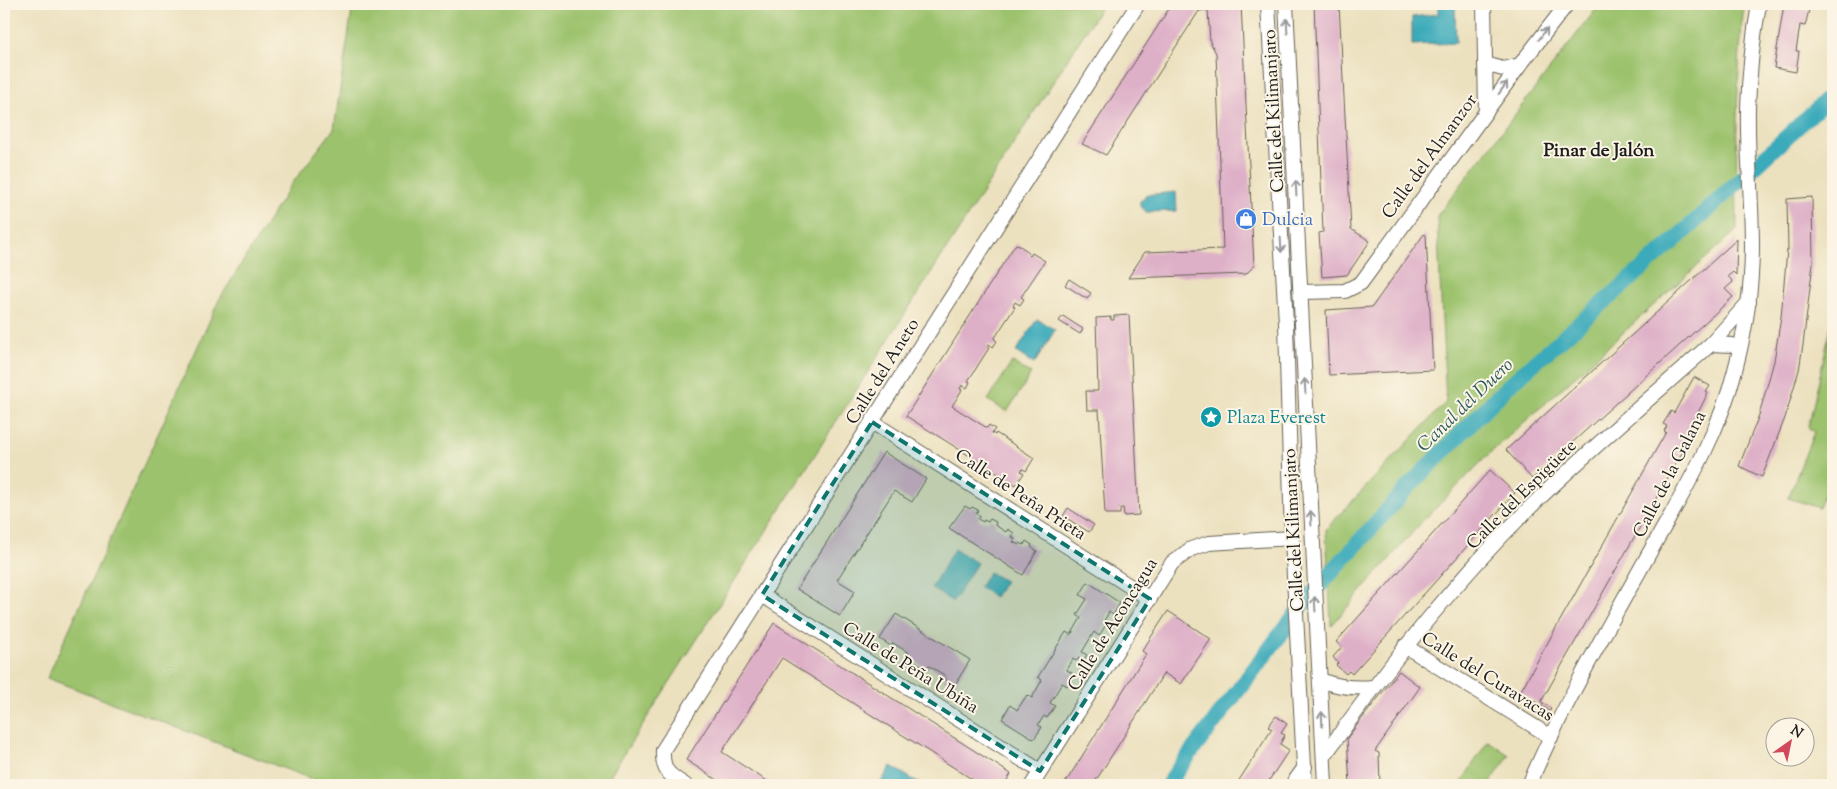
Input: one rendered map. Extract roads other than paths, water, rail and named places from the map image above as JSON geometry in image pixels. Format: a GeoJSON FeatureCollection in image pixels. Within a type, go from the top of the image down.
{"type":"FeatureCollection","features":[{"type":"Feature","properties":{"kind":"street","name":"Calle del Aneto"},"geometry":{"type":"LineString","coordinates":[[685,785],[672,777],[665,769],[663,750],[1138,4]]}},
{"type":"Feature","properties":{"kind":"street","name":"Calle del Kilimanjaro"},"geometry":{"type":"LineString","coordinates":[[1268,4],[1286,323],[1292,538],[1305,785]]}},
{"type":"Feature","properties":{"kind":"street","name":"Calle del Kilimanjaro"},"geometry":{"type":"LineString","coordinates":[[1286,4],[1325,785]]}},
{"type":"Feature","properties":{"kind":"street"},"geometry":{"type":"LineString","coordinates":[[1484,4],[1486,111]]}},
{"type":"Feature","properties":{"kind":"street","name":"Calle del Almanzor"},"geometry":{"type":"LineString","coordinates":[[1301,292],[1345,291],[1360,283],[1567,4]]}},
{"type":"Feature","properties":{"kind":"street","name":"Calle de la Galana"},"geometry":{"type":"LineString","coordinates":[[1529,785],[1550,737],[1605,631],[1702,459],[1725,404],[1740,348],[1749,302],[1752,245],[1748,108],[1754,32],[1759,4]]}},
{"type":"Feature","properties":{"kind":"street"},"geometry":{"type":"LineString","coordinates":[[1485,64],[1503,69],[1520,65]]}},
{"type":"Feature","properties":{"kind":"street","name":"Calle del Espigüete"},"geometry":{"type":"LineString","coordinates":[[1324,756],[1405,646],[1494,546],[1548,490],[1711,344],[1749,302]]}},
{"type":"Feature","properties":{"kind":"street"},"geometry":{"type":"LineString","coordinates":[[1711,344],[1732,345],[1740,348]]}},
{"type":"Feature","properties":{"kind":"street","name":"Calle de Peña Prieta"},"geometry":{"type":"LineString","coordinates":[[872,422],[1150,599]]}},
{"type":"Feature","properties":{"kind":"street","name":"Calle de Aconcagua"},"geometry":{"type":"LineString","coordinates":[[1032,785],[1172,563],[1191,549],[1209,543],[1292,538]]}},
{"type":"Feature","properties":{"kind":"street","name":"Calle de Peña Ubiña"},"geometry":{"type":"LineString","coordinates":[[762,595],[1040,771]]}},
{"type":"Feature","properties":{"kind":"street","name":"Calle del Curavacas"},"geometry":{"type":"LineString","coordinates":[[1405,646],[1550,737]]}},
{"type":"Feature","properties":{"kind":"street"},"geometry":{"type":"LineString","coordinates":[[1320,680],[1336,686],[1354,689],[1373,687]]}},
{"type":"Feature","properties":{"kind":"street"},"geometry":{"type":"LineString","coordinates":[[1292,785],[1304,767]]}},
{"type":"Feature","properties":{"kind":"water"},"geometry":{"type":"Polygon","coordinates":[[[1438,4],[1455,4],[1456,43],[1412,45],[1412,17],[1438,14],[1438,4]]]}},
{"type":"Feature","properties":{"kind":"water"},"geometry":{"type":"Polygon","coordinates":[[[1176,192],[1177,211],[1146,212],[1140,206],[1140,201],[1145,198],[1145,195],[1176,192]]]}},
{"type":"Feature","properties":{"kind":"water"},"geometry":{"type":"Polygon","coordinates":[[[1037,319],[1055,330],[1034,364],[1016,352],[1037,319]]]}},
{"type":"Feature","properties":{"kind":"water"},"geometry":{"type":"Polygon","coordinates":[[[954,549],[977,563],[953,602],[931,588],[954,549]]]}},
{"type":"Feature","properties":{"kind":"water"},"geometry":{"type":"Polygon","coordinates":[[[989,572],[1005,581],[995,597],[979,587],[989,572]]]}},
{"type":"Feature","properties":{"kind":"water"},"geometry":{"type":"Polygon","coordinates":[[[891,766],[922,785],[879,785],[891,766]]]}},
{"type":"Feature","properties":{"kind":"waterway","name":"Canal del Duero"},"geometry":{"type":"LineString","coordinates":[[1168,785],[1305,602],[1408,487],[1508,386],[1676,239],[1833,94]]}},
{"type":"Feature","properties":{"kind":"place","name":"Dulcia"},"geometry":{"type":"Point","coordinates":[1246,219]}},
{"type":"Feature","properties":{"kind":"place","name":"Plaza Everest"},"geometry":{"type":"Point","coordinates":[1211,417]}},
{"type":"Feature","properties":{"kind":"district","name":"Pinar de Jalón"},"geometry":{"type":"Point","coordinates":[1599,149]}}]}
